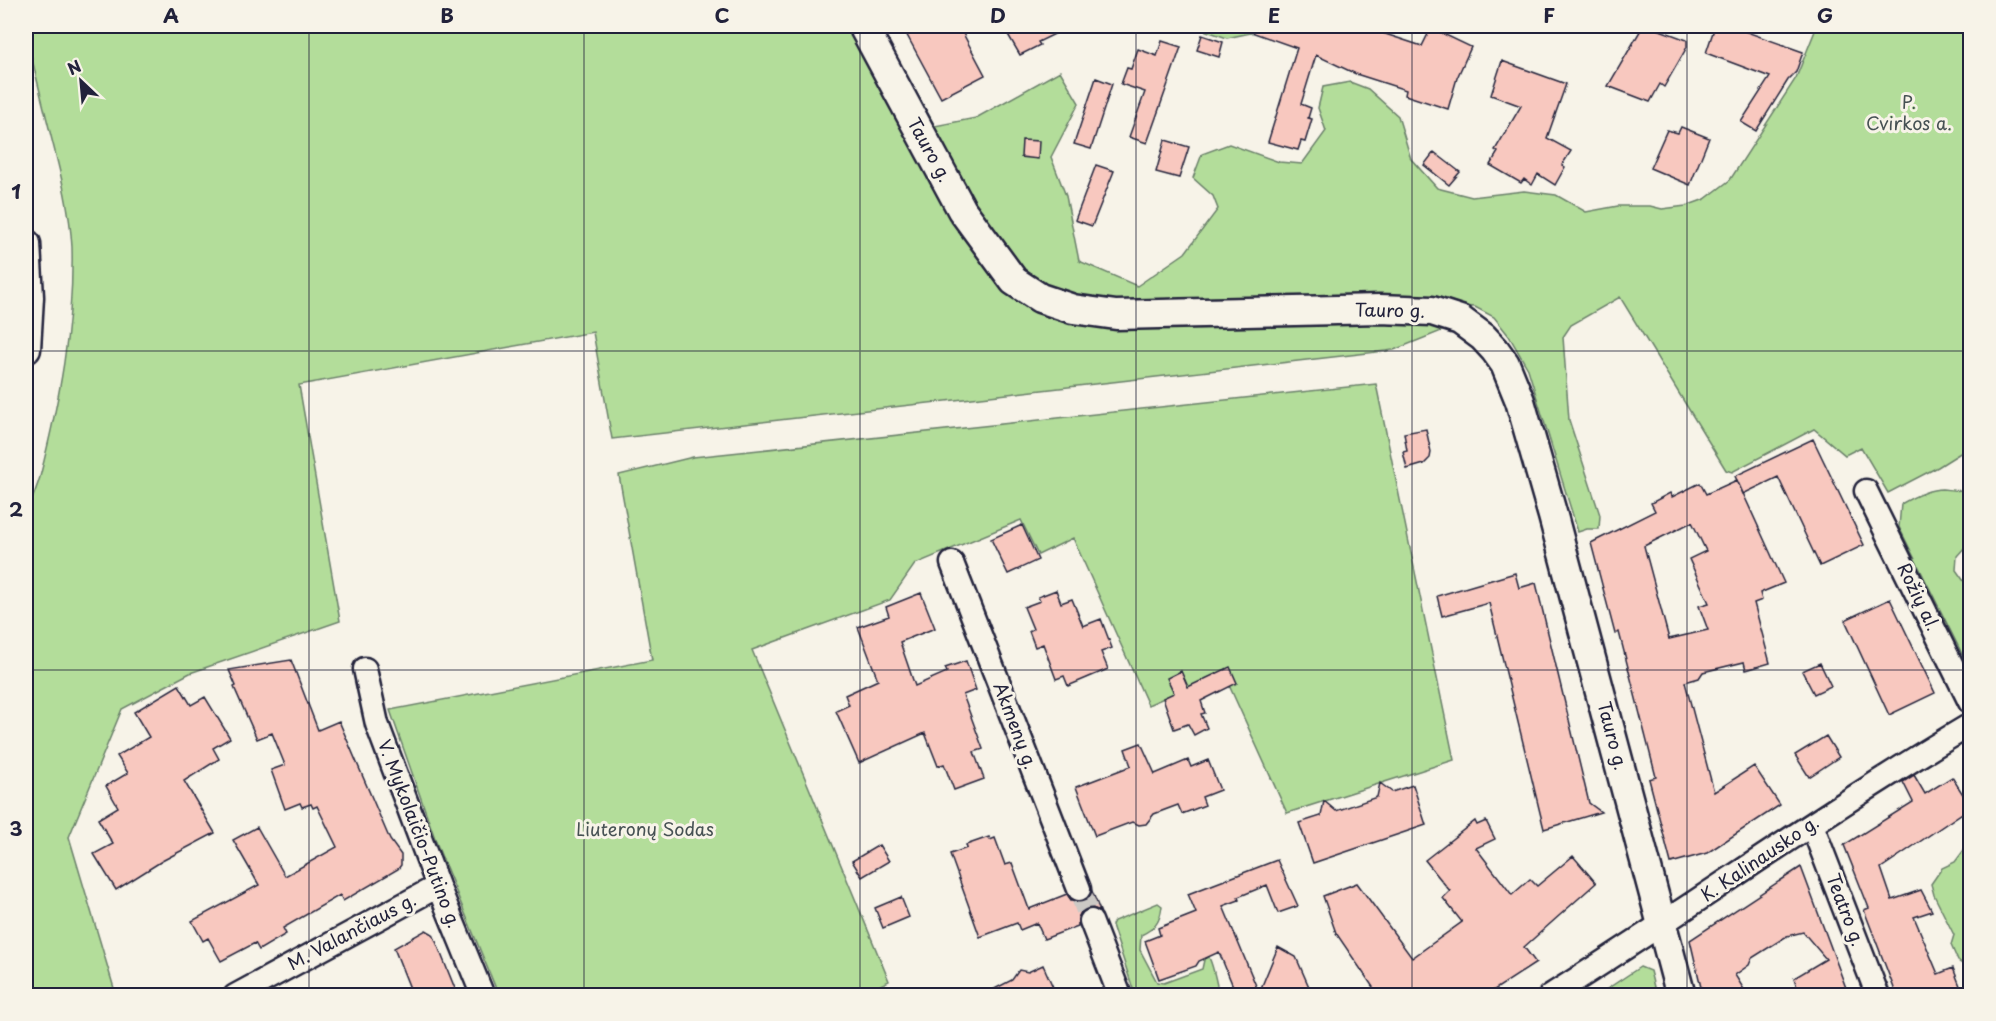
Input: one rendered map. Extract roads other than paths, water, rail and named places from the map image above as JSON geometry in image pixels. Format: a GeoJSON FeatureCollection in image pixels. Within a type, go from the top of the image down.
{"type":"FeatureCollection","features":[{"type":"Feature","properties":{"kind":"main road","name":"Tauro g."},"geometry":{"type":"LineString","coordinates":[[863,26],[962,210],[1014,281],[1040,298],[1073,309],[1116,315],[1380,309],[1432,311],[1460,320],[1495,350],[1505,364],[1520,401],[1553,516],[1681,996]]}},
{"type":"Feature","properties":{"kind":"main road"},"geometry":{"type":"LineString","coordinates":[[26,244],[29,297],[26,349]]}},
{"type":"Feature","properties":{"kind":"street","name":"Rožių al."},"geometry":{"type":"LineString","coordinates":[[1866,491],[1971,702]]}},
{"type":"Feature","properties":{"kind":"street","name":"Akmenų g."},"geometry":{"type":"LineString","coordinates":[[952,563],[1079,890]]}},
{"type":"Feature","properties":{"kind":"street","name":"V. Mykolaičio-Putino g."},"geometry":{"type":"LineString","coordinates":[[365,669],[377,724],[438,886],[483,996]]}},
{"type":"Feature","properties":{"kind":"street","name":"K. Kalinausko g."},"geometry":{"type":"LineString","coordinates":[[1550,996],[1905,764],[1971,725]]}},
{"type":"Feature","properties":{"kind":"street","name":"Teatro g."},"geometry":{"type":"LineString","coordinates":[[1812,825],[1878,996]]}},
{"type":"Feature","properties":{"kind":"street","name":"M. Valančiaus g."},"geometry":{"type":"LineString","coordinates":[[235,996],[438,886]]}},
{"type":"Feature","properties":{"kind":"street"},"geometry":{"type":"LineString","coordinates":[[1091,921],[1120,996]]}},
{"type":"Feature","properties":{"kind":"tunnel"},"geometry":{"type":"LineString","coordinates":[[1079,889],[1091,921]]}},
{"type":"Feature","properties":{"kind":"park label","name":"P. Cvirkos a."},"geometry":{"type":"Point","coordinates":[1909,113]}},
{"type":"Feature","properties":{"kind":"park label","name":"Liuteronų Sodas"},"geometry":{"type":"Point","coordinates":[645,830]}}]}
